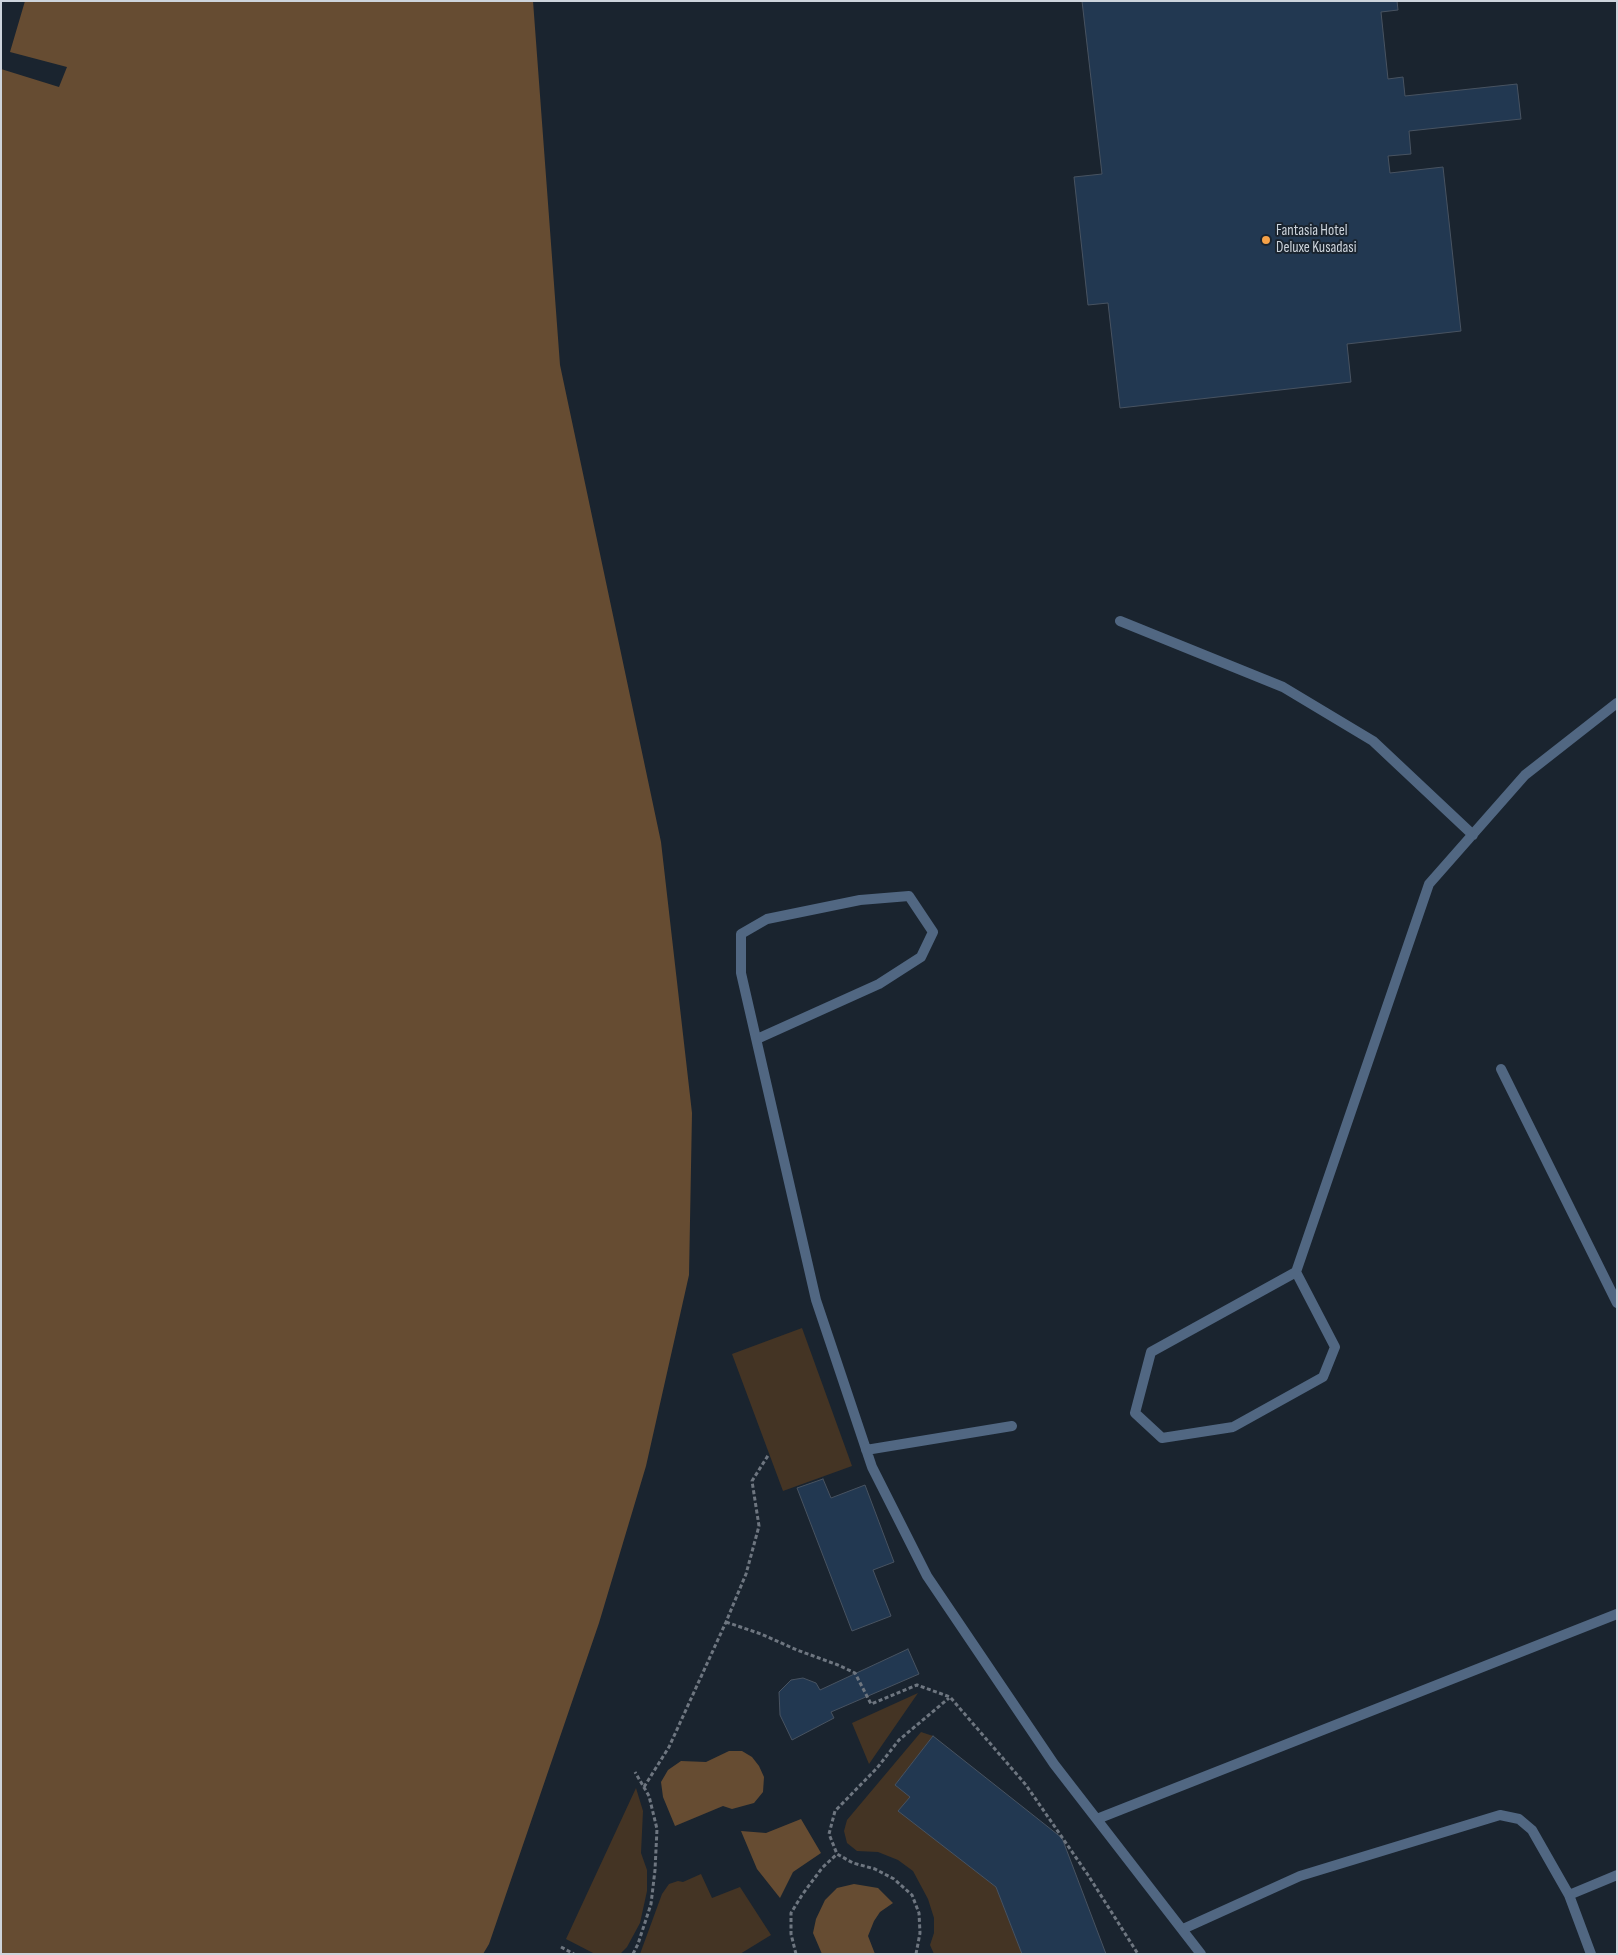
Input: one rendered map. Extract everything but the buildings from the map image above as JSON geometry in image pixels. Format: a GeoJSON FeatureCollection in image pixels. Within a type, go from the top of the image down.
{"type":"FeatureCollection","features":[{"type":"Feature","properties":{"kind":"street"},"geometry":{"type":"LineString","coordinates":[[1120,622],[1282,687],[1373,741],[1473,835]]}},
{"type":"Feature","properties":{"kind":"street"},"geometry":{"type":"LineString","coordinates":[[1296,1272],[1335,1348],[1322,1377],[1233,1427],[1162,1438],[1135,1414],[1151,1352],[1296,1272],[1429,884],[1525,775],[1617,703]]}},
{"type":"Feature","properties":{"kind":"street"},"geometry":{"type":"LineString","coordinates":[[757,1039],[879,984],[921,957],[933,932],[909,896],[860,900],[766,919],[741,934],[741,973],[816,1300],[872,1467],[927,1576],[1054,1764],[1201,1954]]}},
{"type":"Feature","properties":{"kind":"street"},"geometry":{"type":"LineString","coordinates":[[1501,1069],[1617,1303]]}},
{"type":"Feature","properties":{"kind":"street"},"geometry":{"type":"LineString","coordinates":[[866,1450],[1012,1426]]}},
{"type":"Feature","properties":{"kind":"street"},"geometry":{"type":"LineString","coordinates":[[1097,1819],[1617,1614]]}},
{"type":"Feature","properties":{"kind":"street"},"geometry":{"type":"LineString","coordinates":[[1183,1930],[1300,1876],[1500,1815],[1519,1819],[1532,1830],[1569,1895],[1591,1954]]}},
{"type":"Feature","properties":{"kind":"street"},"geometry":{"type":"LineString","coordinates":[[1569,1895],[1617,1875]]}},
{"type":"Feature","properties":{"kind":"path"},"geometry":{"type":"LineString","coordinates":[[644,1787],[669,1747],[746,1574],[759,1526],[752,1480],[769,1454]]}},
{"type":"Feature","properties":{"kind":"path"},"geometry":{"type":"LineString","coordinates":[[726,1622],[761,1634],[855,1673],[871,1704],[917,1685],[950,1697],[1026,1785],[1088,1875],[1138,1954]]}},
{"type":"Feature","properties":{"kind":"path"},"geometry":{"type":"LineString","coordinates":[[916,1954],[920,1933],[919,1913],[912,1895],[894,1880],[875,1869],[852,1863],[837,1854],[829,1834],[835,1811],[877,1768],[899,1740],[950,1697]]}},
{"type":"Feature","properties":{"kind":"path"},"geometry":{"type":"LineString","coordinates":[[633,1954],[651,1904],[657,1829],[649,1796],[635,1772]]}},
{"type":"Feature","properties":{"kind":"path"},"geometry":{"type":"LineString","coordinates":[[796,1954],[791,1934],[791,1913],[822,1868],[837,1854]]}},
{"type":"Feature","properties":{"kind":"path"},"geometry":{"type":"LineString","coordinates":[[561,1947],[574,1954]]}},
{"type":"Feature","properties":{"kind":"shaded area"},"geometry":{"type":"Polygon","coordinates":[[[1,1],[533,1],[560,365],[661,842],[692,1113],[689,1275],[646,1466],[599,1623],[489,1944],[483,1954],[1,1954],[1,1]]]}},
{"type":"Feature","properties":{"kind":"shaded area"},"geometry":{"type":"Polygon","coordinates":[[[802,1328],[852,1466],[783,1491],[732,1354],[802,1328]]]}},
{"type":"Feature","properties":{"kind":"shaded area"},"geometry":{"type":"Polygon","coordinates":[[[918,1693],[869,1764],[852,1723],[918,1693]]]}},
{"type":"Feature","properties":{"kind":"shaded area"},"geometry":{"type":"Polygon","coordinates":[[[921,1732],[933,1736],[895,1785],[910,1797],[899,1811],[996,1887],[1022,1954],[934,1954],[930,1945],[934,1933],[934,1918],[928,1899],[913,1871],[898,1860],[878,1852],[857,1851],[847,1843],[844,1831],[847,1820],[921,1732]]]}},
{"type":"Feature","properties":{"kind":"shaded area"},"geometry":{"type":"Polygon","coordinates":[[[729,1751],[742,1751],[752,1757],[764,1777],[763,1792],[754,1803],[732,1809],[723,1806],[675,1826],[663,1797],[661,1782],[668,1770],[681,1761],[706,1762],[729,1751]]]}},
{"type":"Feature","properties":{"kind":"shaded area"},"geometry":{"type":"Polygon","coordinates":[[[636,1788],[643,1811],[641,1853],[647,1870],[647,1891],[640,1923],[627,1947],[620,1954],[595,1954],[566,1939],[636,1788]]]}},
{"type":"Feature","properties":{"kind":"shaded area"},"geometry":{"type":"Polygon","coordinates":[[[801,1819],[821,1853],[793,1872],[780,1898],[757,1869],[741,1831],[766,1833],[801,1819]]]}},
{"type":"Feature","properties":{"kind":"shaded area"},"geometry":{"type":"Polygon","coordinates":[[[701,1874],[712,1898],[740,1887],[771,1935],[740,1954],[640,1954],[662,1894],[669,1884],[678,1881],[683,1882],[701,1874]]]}},
{"type":"Feature","properties":{"kind":"shaded area"},"geometry":{"type":"Polygon","coordinates":[[[854,1884],[878,1888],[893,1903],[880,1912],[868,1936],[875,1954],[822,1954],[813,1933],[816,1919],[825,1900],[837,1888],[854,1884]]]}},
{"type":"Feature","properties":{"kind":"pier"},"geometry":{"type":"Polygon","coordinates":[[[1,1],[25,1],[10,52],[67,67],[59,87],[1,69],[1,1]]]}},
{"type":"Feature","properties":{"kind":"place","name":"Fantasia Hotel Deluxe Kusadasi"},"geometry":{"type":"Point","coordinates":[1266,240]}}]}
